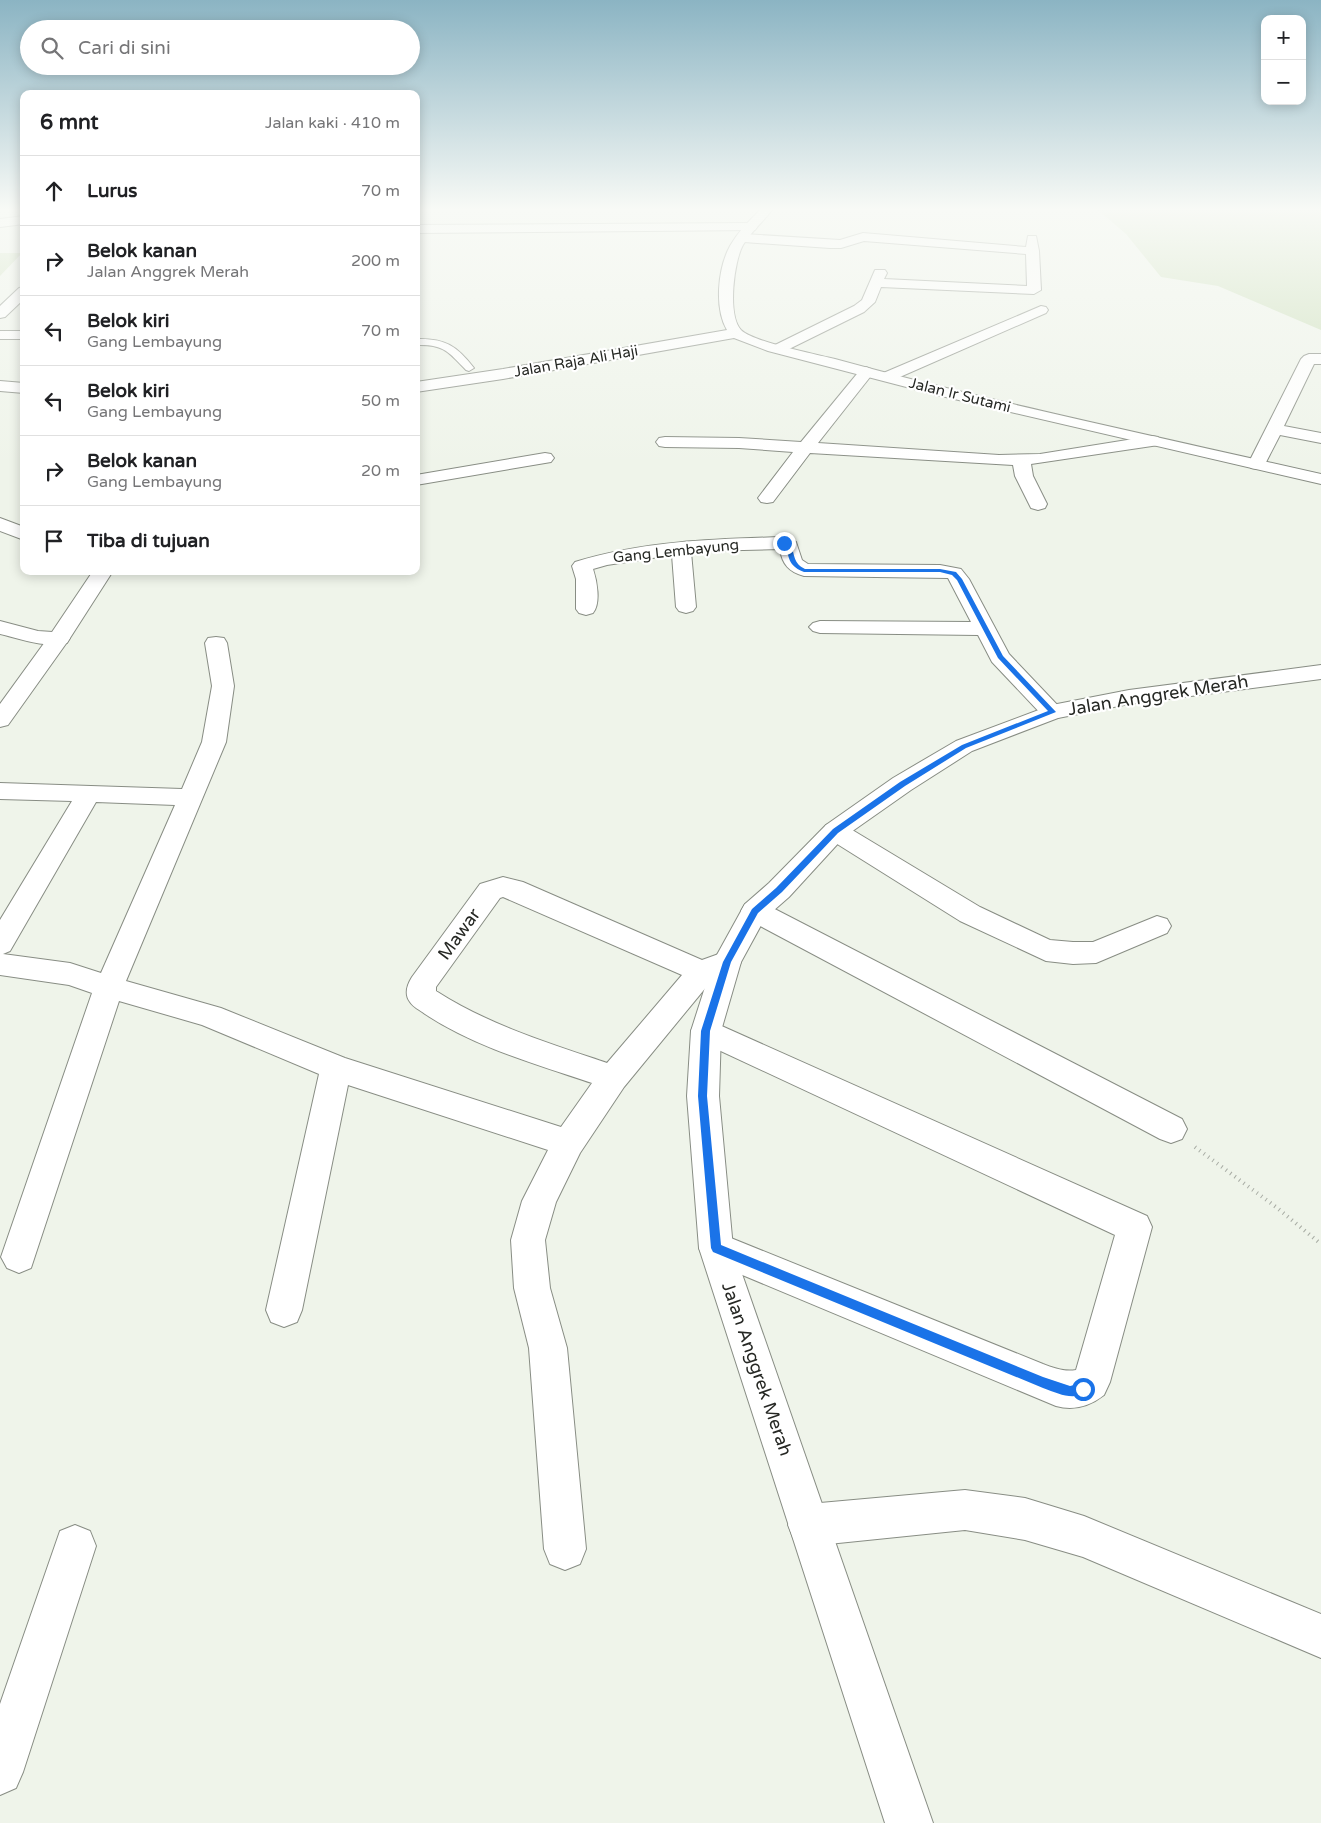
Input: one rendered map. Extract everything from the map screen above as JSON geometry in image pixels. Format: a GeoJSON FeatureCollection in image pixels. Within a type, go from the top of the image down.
{"type":"FeatureCollection","features":[{"type":"Feature","properties":{"kind":"street"},"geometry":{"type":"LineString","coordinates":[[0,314],[20,295]]}},
{"type":"Feature","properties":{"kind":"street"},"geometry":{"type":"LineString","coordinates":[[420,375],[732,326],[730,295]]}},
{"type":"Feature","properties":{"kind":"street"},"geometry":{"type":"LineString","coordinates":[[780,348],[859,309],[868,302],[871,295]]}},
{"type":"Feature","properties":{"kind":"street"},"geometry":{"type":"LineString","coordinates":[[887,377],[1041,310]]}},
{"type":"Feature","properties":{"kind":"street","name":"Jalan Ir Sutami"},"geometry":{"type":"LineString","coordinates":[[732,326],[780,348],[866,372],[1152,441],[1321,479]]}},
{"type":"Feature","properties":{"kind":"street","name":"Jalan Raja Ali Haji"},"geometry":{"type":"LineString","coordinates":[[420,386],[502,374],[732,326]]}},
{"type":"Feature","properties":{"kind":"street"},"geometry":{"type":"LineString","coordinates":[[0,335],[20,335]]}},
{"type":"Feature","properties":{"kind":"street"},"geometry":{"type":"LineString","coordinates":[[1257,464],[1309,359],[1321,359]]}},
{"type":"Feature","properties":{"kind":"street"},"geometry":{"type":"LineString","coordinates":[[767,498],[866,372]]}},
{"type":"Feature","properties":{"kind":"street"},"geometry":{"type":"LineString","coordinates":[[0,386],[20,388]]}},
{"type":"Feature","properties":{"kind":"street"},"geometry":{"type":"LineString","coordinates":[[0,397],[20,399]]}},
{"type":"Feature","properties":{"kind":"street"},"geometry":{"type":"LineString","coordinates":[[1274,429],[1321,438]]}},
{"type":"Feature","properties":{"kind":"street"},"geometry":{"type":"LineString","coordinates":[[665,442],[739,443],[958,458],[1021,460],[1152,441]]}},
{"type":"Feature","properties":{"kind":"street"},"geometry":{"type":"LineString","coordinates":[[420,479],[545,458]]}},
{"type":"Feature","properties":{"kind":"street"},"geometry":{"type":"LineString","coordinates":[[1021,460],[1024,476],[1038,504]]}},
{"type":"Feature","properties":{"kind":"street"},"geometry":{"type":"LineString","coordinates":[[0,524],[20,532]]}},
{"type":"Feature","properties":{"kind":"street","name":"Gang Lembayung"},"geometry":{"type":"LineString","coordinates":[[586,609],[586,580],[582,566],[605,559],[702,545],[784,543],[789,546],[791,558],[796,566],[804,570],[940,570],[954,573],[959,579],[1000,657],[1052,712]]}},
{"type":"Feature","properties":{"kind":"street"},"geometry":{"type":"LineString","coordinates":[[681,548],[686,607]]}},
{"type":"Feature","properties":{"kind":"street"},"geometry":{"type":"LineString","coordinates":[[0,720],[59,638],[100,575]]}},
{"type":"Feature","properties":{"kind":"street"},"geometry":{"type":"LineString","coordinates":[[0,627],[37,637],[59,638]]}},
{"type":"Feature","properties":{"kind":"street"},"geometry":{"type":"LineString","coordinates":[[820,627],[985,629]]}},
{"type":"Feature","properties":{"kind":"street"},"geometry":{"type":"LineString","coordinates":[[19,1256],[108,987],[214,742],[223,686],[216,643]]}},
{"type":"Feature","properties":{"kind":"street","name":"Jalan Anggrek Merah"},"geometry":{"type":"LineString","coordinates":[[909,1823],[716,1248],[703,1096],[706,1031],[715,967],[754,911],[779,890],[835,831],[902,784],[964,746],[1052,712],[1129,697],[1321,672]]}},
{"type":"Feature","properties":{"kind":"street"},"geometry":{"type":"LineString","coordinates":[[0,792],[190,797]]}},
{"type":"Feature","properties":{"kind":"street"},"geometry":{"type":"LineString","coordinates":[[0,944],[88,795]]}},
{"type":"Feature","properties":{"kind":"street"},"geometry":{"type":"LineString","coordinates":[[835,831],[970,914],[1046,950],[1073,953],[1096,952],[1157,926]]}},
{"type":"Feature","properties":{"kind":"street","name":"Mawar"},"geometry":{"type":"LineString","coordinates":[[613,1078],[497,1037],[434,1005],[421,996],[422,985],[490,891],[503,887],[513,889],[715,967]]}},
{"type":"Feature","properties":{"kind":"street"},"geometry":{"type":"LineString","coordinates":[[754,911],[1171,1129]]}},
{"type":"Feature","properties":{"kind":"street"},"geometry":{"type":"LineString","coordinates":[[0,964],[70,974],[108,987],[210,1016],[336,1068],[568,1144]]}},
{"type":"Feature","properties":{"kind":"street"},"geometry":{"type":"LineString","coordinates":[[565,1549],[548,1348],[532,1288],[528,1240],[539,1201],[568,1144],[613,1078],[715,967]]}},
{"type":"Feature","properties":{"kind":"street"},"geometry":{"type":"LineString","coordinates":[[706,1031],[1135,1228],[1091,1382],[1083,1389],[1070,1392],[1043,1383],[716,1248]]}},
{"type":"Feature","properties":{"kind":"street"},"geometry":{"type":"LineString","coordinates":[[284,1310],[336,1068]]}},
{"type":"Feature","properties":{"kind":"street"},"geometry":{"type":"LineString","coordinates":[[809,1526],[965,1510],[1026,1519],[1084,1537],[1321,1636]]}},
{"type":"Feature","properties":{"kind":"street"},"geometry":{"type":"LineString","coordinates":[[0,1772],[75,1546]]}},
{"type":"Feature","properties":{"kind":"lane"},"geometry":{"type":"LineString","coordinates":[[420,342],[433,341],[446,344],[469,368]]}},
{"type":"Feature","properties":{"kind":"path"},"geometry":{"type":"LineString","coordinates":[[1171,1129],[1276,1207],[1321,1244]]}},
{"type":"Feature","properties":{"kind":"green space"},"geometry":{"type":"Polygon","coordinates":[[[1239,295],[1321,295],[1321,330],[1239,295]]]}},
{"type":"Feature","properties":{"kind":"route"},"geometry":{"type":"LineString","coordinates":[[784,543],[789,546],[791,558],[796,566],[804,570],[940,570],[954,573],[959,579],[1000,657],[1052,712],[964,746],[902,784],[835,831],[779,890],[754,911],[727,962],[706,1031],[703,1096],[712,1219],[716,1248],[1043,1383],[1070,1392],[1083,1389]]}}]}
